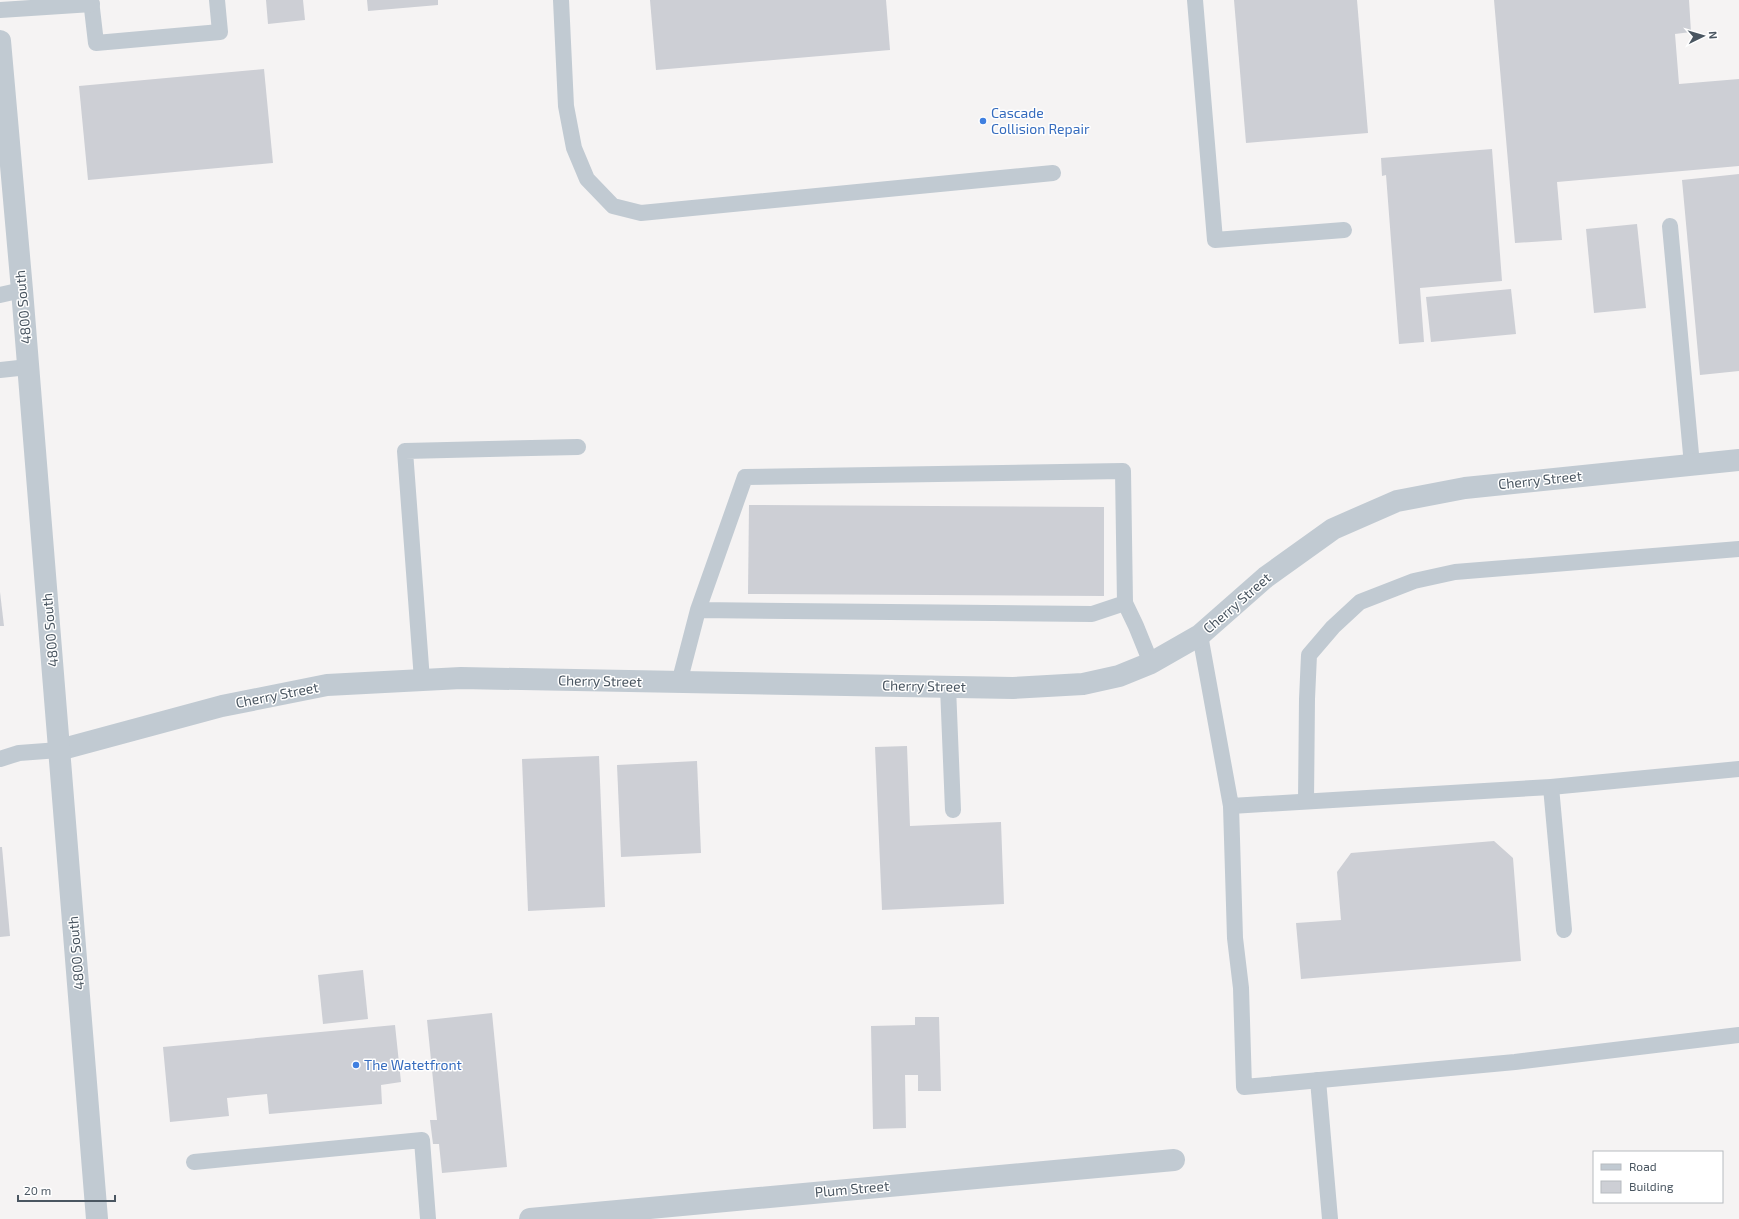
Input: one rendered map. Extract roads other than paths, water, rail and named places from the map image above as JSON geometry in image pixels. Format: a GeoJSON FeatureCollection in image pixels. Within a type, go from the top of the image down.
{"type":"FeatureCollection","features":[{"type":"Feature","properties":{"kind":"street","name":"4800 South"},"geometry":{"type":"LineString","coordinates":[[0,41],[6,169],[22,290],[97,1219]]}},
{"type":"Feature","properties":{"kind":"street","name":"Cherry Street"},"geometry":{"type":"LineString","coordinates":[[59,750],[222,706],[327,685],[461,678],[1014,688],[1083,684],[1118,676],[1151,663],[1200,635],[1266,577],[1333,529],[1397,501],[1465,488],[1739,460]]}},
{"type":"Feature","properties":{"kind":"street","name":"Plum Street"},"geometry":{"type":"LineString","coordinates":[[530,1219],[1174,1160]]}},
{"type":"Feature","properties":{"kind":"lane"},"geometry":{"type":"LineString","coordinates":[[0,10],[91,2],[96,44],[220,32],[217,0]]}},
{"type":"Feature","properties":{"kind":"lane"},"geometry":{"type":"LineString","coordinates":[[561,0],[566,106],[574,148],[587,178],[613,206],[641,213],[1053,173]]}},
{"type":"Feature","properties":{"kind":"lane"},"geometry":{"type":"LineString","coordinates":[[1195,0],[1215,240],[1344,230]]}},
{"type":"Feature","properties":{"kind":"lane"},"geometry":{"type":"LineString","coordinates":[[1670,226],[1692,465]]}},
{"type":"Feature","properties":{"kind":"lane"},"geometry":{"type":"LineString","coordinates":[[0,295],[22,290]]}},
{"type":"Feature","properties":{"kind":"lane"},"geometry":{"type":"LineString","coordinates":[[0,370],[28,367]]}},
{"type":"Feature","properties":{"kind":"lane"},"geometry":{"type":"LineString","coordinates":[[422,680],[405,451],[578,447]]}},
{"type":"Feature","properties":{"kind":"lane"},"geometry":{"type":"LineString","coordinates":[[679,682],[698,610],[745,477],[1123,472],[1125,603],[1151,663]]}},
{"type":"Feature","properties":{"kind":"lane"},"geometry":{"type":"LineString","coordinates":[[1306,801],[1309,655],[1333,626],[1360,602],[1414,581],[1455,572],[1739,549]]}},
{"type":"Feature","properties":{"kind":"lane"},"geometry":{"type":"LineString","coordinates":[[698,610],[1092,614],[1125,603]]}},
{"type":"Feature","properties":{"kind":"lane"},"geometry":{"type":"LineString","coordinates":[[1200,635],[1231,806],[1235,938],[1240,988],[1244,1087],[1515,1062],[1739,1034]]}},
{"type":"Feature","properties":{"kind":"lane"},"geometry":{"type":"LineString","coordinates":[[948,687],[953,810]]}},
{"type":"Feature","properties":{"kind":"lane"},"geometry":{"type":"LineString","coordinates":[[0,759],[19,753],[59,750]]}},
{"type":"Feature","properties":{"kind":"lane"},"geometry":{"type":"LineString","coordinates":[[1231,806],[1551,787],[1739,769]]}},
{"type":"Feature","properties":{"kind":"lane"},"geometry":{"type":"LineString","coordinates":[[1551,787],[1564,930]]}},
{"type":"Feature","properties":{"kind":"lane"},"geometry":{"type":"LineString","coordinates":[[1318,1080],[1330,1219]]}},
{"type":"Feature","properties":{"kind":"lane"},"geometry":{"type":"LineString","coordinates":[[194,1162],[422,1140],[428,1219]]}},
{"type":"Feature","properties":{"kind":"place","name":"Cascade Collision Repair"},"geometry":{"type":"Point","coordinates":[983,121]}},
{"type":"Feature","properties":{"kind":"place","name":"The Watetfront"},"geometry":{"type":"Point","coordinates":[356,1065]}}]}
